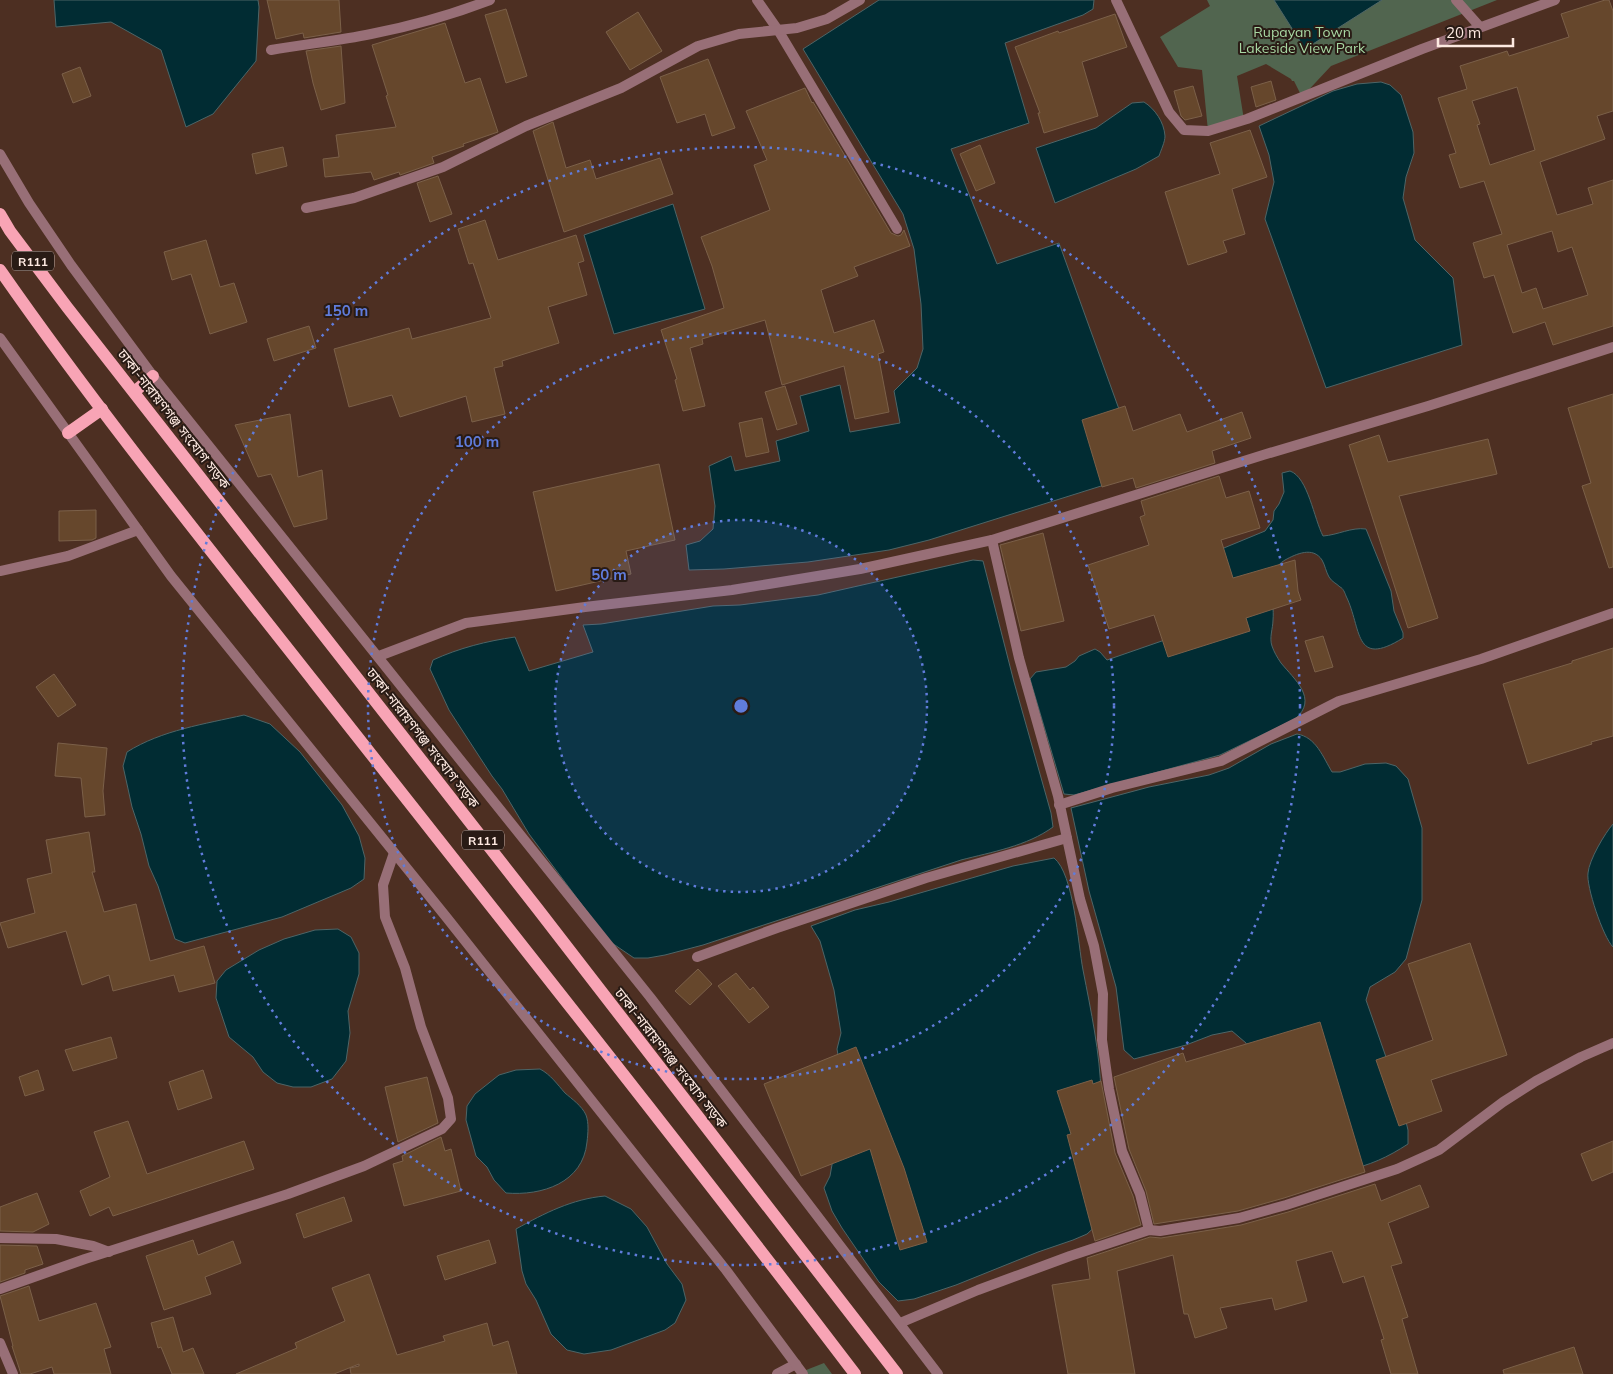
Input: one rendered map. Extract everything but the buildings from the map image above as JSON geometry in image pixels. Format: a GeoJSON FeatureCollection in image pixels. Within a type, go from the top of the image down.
{"type":"FeatureCollection","features":[{"type":"Feature","properties":{"kind":"main road","name":"ঢাকা-নারায়ণগঞ্জ সংযোগ সড়ক"},"geometry":{"type":"LineString","coordinates":[[0,214],[10,231],[67,307],[543,916],[897,1374]]}},
{"type":"Feature","properties":{"kind":"main road","name":"R111"},"geometry":{"type":"LineString","coordinates":[[0,270],[39,326],[102,409],[855,1374]]}},
{"type":"Feature","properties":{"kind":"main road"},"geometry":{"type":"LineString","coordinates":[[134,392],[154,376]]}},
{"type":"Feature","properties":{"kind":"main road"},"geometry":{"type":"LineString","coordinates":[[68,433],[102,409]]}},
{"type":"Feature","properties":{"kind":"street"},"geometry":{"type":"LineString","coordinates":[[271,50],[369,35],[410,26],[454,14],[490,0]]}},
{"type":"Feature","properties":{"kind":"street"},"geometry":{"type":"LineString","coordinates":[[757,0],[778,30],[897,229]]}},
{"type":"Feature","properties":{"kind":"street"},"geometry":{"type":"LineString","coordinates":[[306,208],[354,198],[443,166],[526,126],[620,88],[698,46],[740,34],[797,28],[827,19],[860,0]]}},
{"type":"Feature","properties":{"kind":"street"},"geometry":{"type":"LineString","coordinates":[[1116,0],[1169,112],[1184,130],[1208,131],[1247,119],[1480,27],[1555,0]]}},
{"type":"Feature","properties":{"kind":"street"},"geometry":{"type":"LineString","coordinates":[[1456,0],[1480,27]]}},
{"type":"Feature","properties":{"kind":"street"},"geometry":{"type":"LineString","coordinates":[[0,154],[29,203],[71,265],[154,376],[650,997],[938,1374]]}},
{"type":"Feature","properties":{"kind":"street"},"geometry":{"type":"LineString","coordinates":[[0,338],[171,576],[720,1263],[803,1374]]}},
{"type":"Feature","properties":{"kind":"street"},"geometry":{"type":"LineString","coordinates":[[379,656],[466,623],[732,590],[860,569],[992,540],[1613,347]]}},
{"type":"Feature","properties":{"kind":"street"},"geometry":{"type":"LineString","coordinates":[[0,571],[68,556],[138,530]]}},
{"type":"Feature","properties":{"kind":"street"},"geometry":{"type":"LineString","coordinates":[[992,540],[1019,658],[1060,804],[1080,899],[1094,946],[1103,994],[1102,1040],[1115,1116],[1122,1151],[1140,1194],[1149,1230]]}},
{"type":"Feature","properties":{"kind":"street"},"geometry":{"type":"LineString","coordinates":[[1060,804],[1112,788],[1221,761],[1339,701],[1481,659],[1613,613]]}},
{"type":"Feature","properties":{"kind":"street"},"geometry":{"type":"LineString","coordinates":[[697,957],[917,881],[1067,838]]}},
{"type":"Feature","properties":{"kind":"street"},"geometry":{"type":"LineString","coordinates":[[0,1289],[244,1209],[364,1166],[442,1129],[451,1119],[446,1091],[422,1028],[405,968],[386,917],[383,885],[394,853]]}},
{"type":"Feature","properties":{"kind":"street"},"geometry":{"type":"LineString","coordinates":[[900,1323],[978,1290],[1070,1256],[1149,1230],[1160,1231],[1239,1218],[1286,1206],[1398,1169],[1439,1150],[1503,1102],[1536,1081],[1581,1057],[1613,1043]]}},
{"type":"Feature","properties":{"kind":"street"},"geometry":{"type":"LineString","coordinates":[[0,1238],[56,1239],[93,1246],[109,1252]]}},
{"type":"Feature","properties":{"kind":"street"},"geometry":{"type":"LineString","coordinates":[[0,1343],[13,1374]]}},
{"type":"Feature","properties":{"kind":"street"},"geometry":{"type":"LineString","coordinates":[[777,1374],[796,1364]]}},
{"type":"Feature","properties":{"kind":"green space","name":"Rupayan Town Lakeside View Park"},"geometry":{"type":"Polygon","coordinates":[[[1207,0],[1497,0],[1331,66],[1302,97],[1294,81],[1266,64],[1237,76],[1244,120],[1208,131],[1202,70],[1178,67],[1160,37],[1210,6],[1207,0]]]}},
{"type":"Feature","properties":{"kind":"green space"},"geometry":{"type":"Polygon","coordinates":[[[824,1363],[832,1374],[796,1374],[824,1363]]]}},
{"type":"Feature","properties":{"kind":"water"},"geometry":{"type":"Polygon","coordinates":[[[54,0],[258,0],[256,61],[213,114],[186,127],[161,50],[111,22],[56,27],[54,0]]]}},
{"type":"Feature","properties":{"kind":"water"},"geometry":{"type":"Polygon","coordinates":[[[879,0],[1094,0],[1093,9],[1083,15],[1005,43],[1029,123],[951,149],[997,264],[1059,243],[1120,412],[1133,476],[929,540],[889,550],[808,562],[689,570],[686,545],[700,541],[713,529],[715,506],[709,466],[731,456],[735,471],[780,461],[776,441],[809,431],[800,396],[840,385],[850,432],[900,423],[894,391],[917,368],[923,349],[921,304],[914,249],[903,214],[803,49],[879,0]]]}},
{"type":"Feature","properties":{"kind":"water"},"geometry":{"type":"Polygon","coordinates":[[[1274,0],[1382,0],[1305,49],[1274,0]]]}},
{"type":"Feature","properties":{"kind":"water"},"geometry":{"type":"Polygon","coordinates":[[[1381,82],[1390,85],[1401,95],[1413,132],[1414,153],[1406,177],[1403,198],[1415,240],[1453,278],[1462,345],[1326,388],[1265,219],[1274,182],[1269,155],[1259,126],[1333,91],[1357,84],[1381,82]]]}},
{"type":"Feature","properties":{"kind":"water"},"geometry":{"type":"Polygon","coordinates":[[[1144,102],[1152,108],[1163,126],[1165,136],[1159,156],[1136,169],[1055,203],[1036,148],[1096,128],[1132,103],[1144,102]]]}},
{"type":"Feature","properties":{"kind":"water"},"geometry":{"type":"Polygon","coordinates":[[[673,204],[705,309],[614,334],[584,235],[673,204]]]}},
{"type":"Feature","properties":{"kind":"water"},"geometry":{"type":"Polygon","coordinates":[[[1290,471],[1296,475],[1306,490],[1323,536],[1355,529],[1366,529],[1391,591],[1394,611],[1403,633],[1403,638],[1387,646],[1375,649],[1367,647],[1358,632],[1351,608],[1342,588],[1330,579],[1322,560],[1314,553],[1304,552],[1285,560],[1279,565],[1273,579],[1271,640],[1277,657],[1302,690],[1305,704],[1302,712],[1295,719],[1220,755],[1074,795],[1064,794],[1030,679],[1036,672],[1066,667],[1079,656],[1095,649],[1107,660],[1182,634],[1219,550],[1265,531],[1273,520],[1274,511],[1284,492],[1282,473],[1290,471]]]}},
{"type":"Feature","properties":{"kind":"water"},"geometry":{"type":"Polygon","coordinates":[[[973,560],[983,561],[1014,682],[1051,813],[1053,827],[1043,834],[1009,848],[961,860],[703,945],[665,955],[634,958],[609,941],[529,834],[502,789],[449,710],[430,669],[433,660],[453,652],[515,637],[529,671],[593,652],[583,625],[601,624],[713,606],[740,605],[818,595],[973,560]]]}},
{"type":"Feature","properties":{"kind":"water"},"geometry":{"type":"Polygon","coordinates":[[[244,715],[270,724],[300,752],[342,805],[359,836],[365,858],[364,879],[351,888],[282,917],[185,943],[175,939],[158,886],[149,866],[132,807],[123,766],[127,752],[140,744],[169,733],[244,715]]]}},
{"type":"Feature","properties":{"kind":"water"},"geometry":{"type":"Polygon","coordinates":[[[1297,734],[1304,736],[1314,743],[1332,772],[1340,772],[1365,764],[1386,763],[1396,766],[1408,779],[1422,828],[1422,900],[1406,959],[1395,972],[1370,987],[1366,1000],[1400,1097],[1408,1130],[1408,1144],[1378,1160],[1346,1170],[1255,1074],[1246,1043],[1232,1031],[1212,1035],[1186,1045],[1134,1059],[1124,1050],[1116,987],[1089,891],[1071,808],[1149,787],[1209,775],[1229,768],[1271,744],[1297,734]]]}},
{"type":"Feature","properties":{"kind":"water"},"geometry":{"type":"Polygon","coordinates":[[[1613,824],[1613,947],[1596,911],[1588,873],[1591,861],[1598,847],[1613,824]]]}},
{"type":"Feature","properties":{"kind":"water"},"geometry":{"type":"Polygon","coordinates":[[[1054,858],[1061,866],[1071,894],[1099,1063],[1102,1126],[1099,1223],[1087,1234],[1073,1240],[956,1285],[914,1299],[898,1301],[879,1282],[842,1228],[832,1211],[824,1188],[830,1176],[833,1159],[839,1061],[837,1049],[841,1033],[834,990],[820,941],[811,926],[855,910],[1013,866],[1054,858]]]}},
{"type":"Feature","properties":{"kind":"water"},"geometry":{"type":"Polygon","coordinates":[[[338,929],[351,937],[359,953],[359,974],[348,1011],[350,1033],[346,1061],[332,1079],[311,1087],[293,1087],[277,1083],[263,1072],[253,1057],[229,1037],[216,998],[217,981],[226,970],[259,950],[284,939],[315,930],[338,929]]]}},
{"type":"Feature","properties":{"kind":"water"},"geometry":{"type":"Polygon","coordinates":[[[540,1069],[551,1077],[586,1115],[588,1132],[584,1156],[578,1168],[558,1184],[533,1192],[506,1193],[494,1180],[487,1167],[476,1156],[466,1120],[467,1106],[475,1094],[499,1075],[516,1070],[540,1069]]]}},
{"type":"Feature","properties":{"kind":"water"},"geometry":{"type":"Polygon","coordinates":[[[605,1196],[631,1209],[647,1227],[667,1264],[682,1284],[686,1300],[675,1323],[665,1330],[611,1350],[584,1354],[567,1350],[551,1334],[536,1300],[526,1284],[522,1271],[516,1229],[548,1212],[581,1200],[605,1196]]]}}]}
